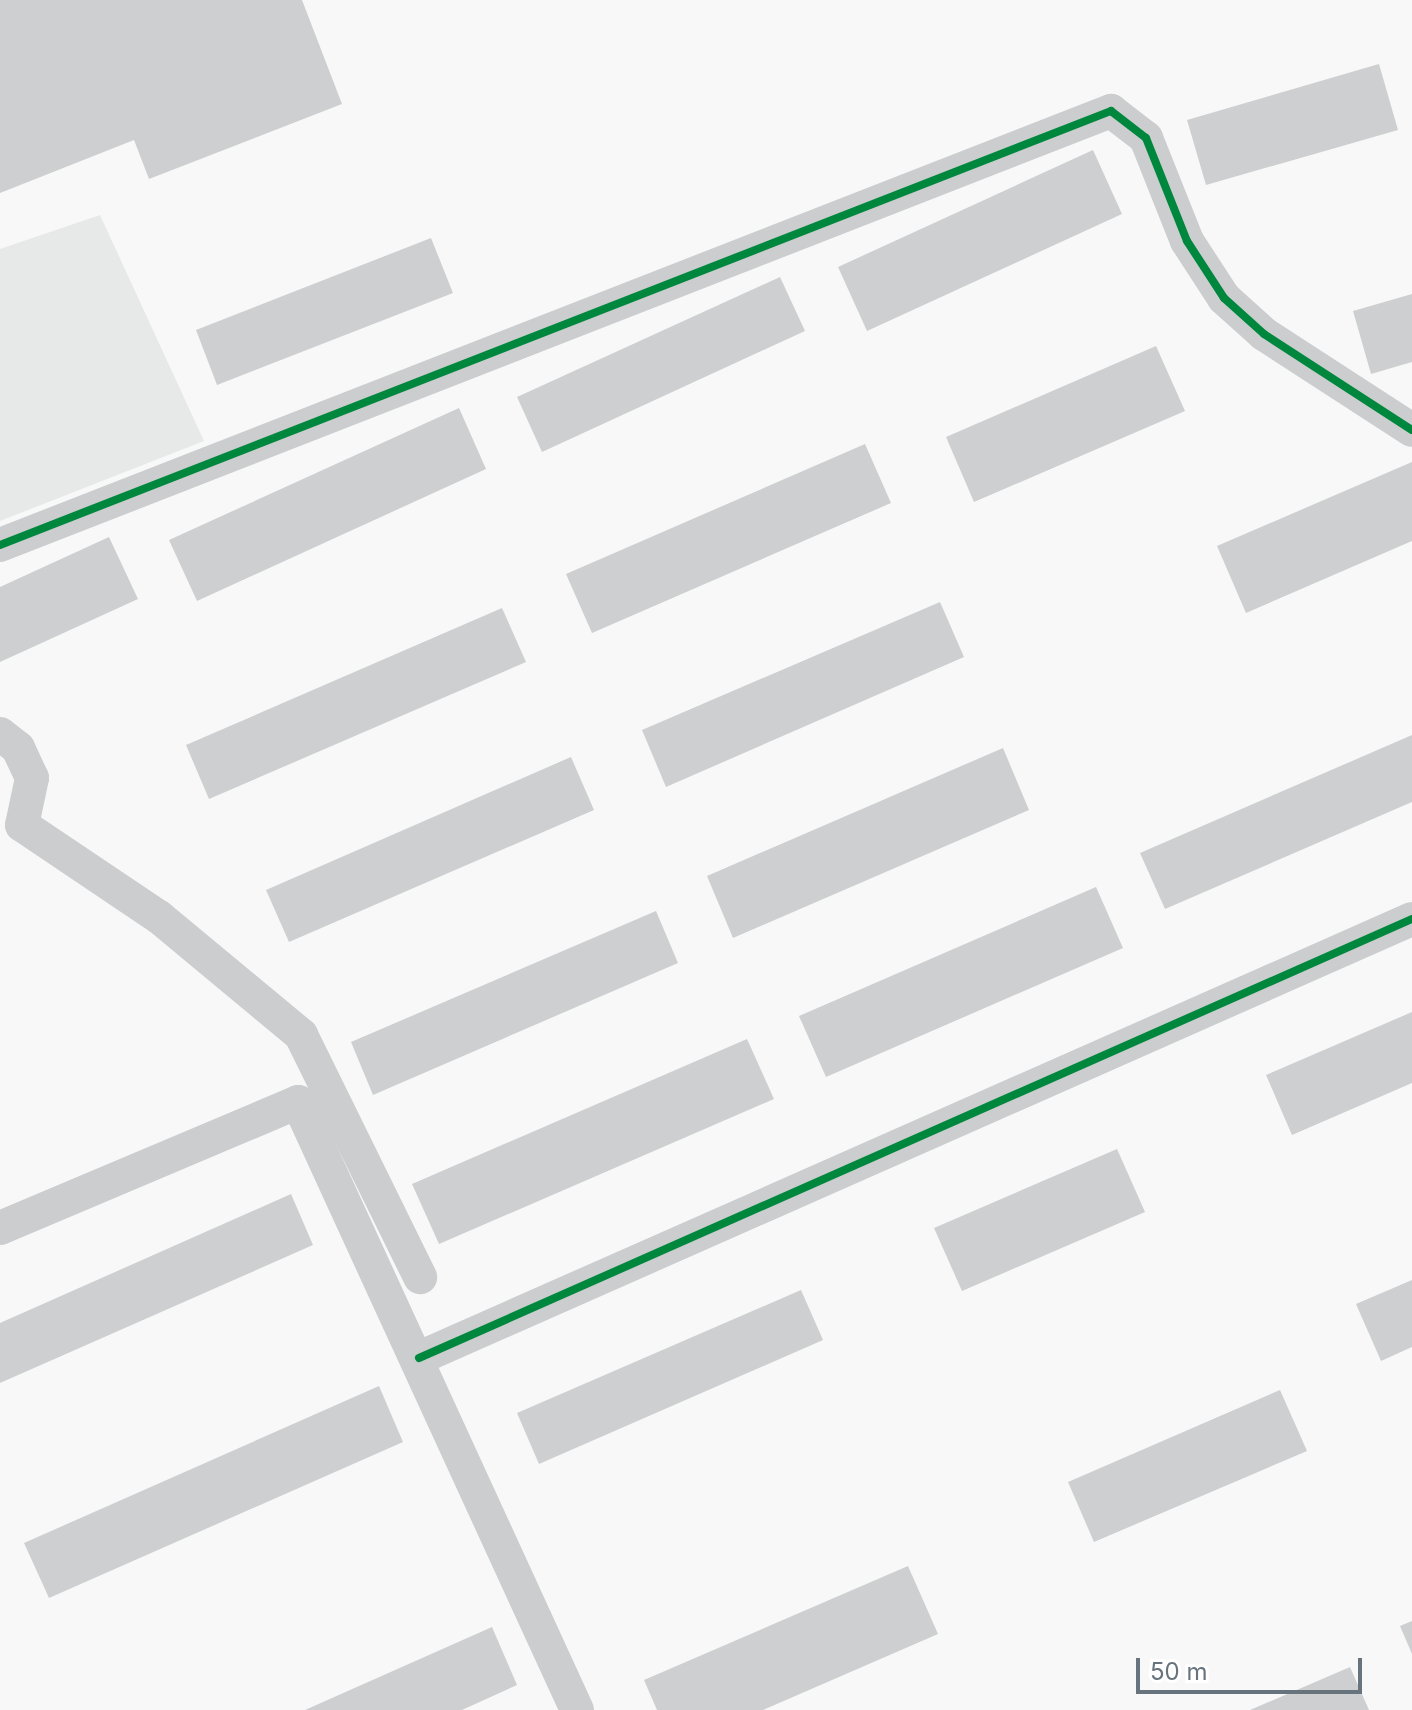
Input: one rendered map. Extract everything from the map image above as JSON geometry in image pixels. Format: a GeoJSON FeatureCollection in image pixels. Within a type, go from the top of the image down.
{"type":"FeatureCollection","features":[{"type":"Feature","properties":{"kind":"street"},"geometry":{"type":"LineString","coordinates":[[0,545],[1111,111],[1146,138],[1192,251],[1224,298],[1264,334],[1412,430]]}},
{"type":"Feature","properties":{"kind":"street"},"geometry":{"type":"LineString","coordinates":[[0,734],[18,748],[32,778],[22,825],[159,917],[301,1035],[420,1277]]}},
{"type":"Feature","properties":{"kind":"street"},"geometry":{"type":"LineString","coordinates":[[419,1358],[1412,919]]}},
{"type":"Feature","properties":{"kind":"street"},"geometry":{"type":"LineString","coordinates":[[0,1228],[298,1102],[419,1358],[577,1710]]}},
{"type":"Feature","properties":{"kind":"shaded area"},"geometry":{"type":"Polygon","coordinates":[[[100,215],[204,441],[0,521],[0,249],[100,215]]]}},
{"type":"Feature","properties":{"kind":"building"},"geometry":{"type":"Polygon","coordinates":[[[0,0],[302,0],[342,104],[149,179],[134,140],[0,193],[0,0]]]}},
{"type":"Feature","properties":{"kind":"building"},"geometry":{"type":"Polygon","coordinates":[[[1379,64],[1398,130],[1206,185],[1187,120],[1379,64]]]}},
{"type":"Feature","properties":{"kind":"building"},"geometry":{"type":"Polygon","coordinates":[[[1093,150],[1122,214],[867,331],[838,267],[1093,150]]]}},
{"type":"Feature","properties":{"kind":"building"},"geometry":{"type":"Polygon","coordinates":[[[431,238],[453,293],[217,385],[196,330],[431,238]]]}},
{"type":"Feature","properties":{"kind":"building"},"geometry":{"type":"Polygon","coordinates":[[[780,277],[805,331],[542,452],[517,397],[780,277]]]}},
{"type":"Feature","properties":{"kind":"building"},"geometry":{"type":"Polygon","coordinates":[[[1412,294],[1412,362],[1371,374],[1353,311],[1412,294]]]}},
{"type":"Feature","properties":{"kind":"building"},"geometry":{"type":"Polygon","coordinates":[[[1156,346],[1185,411],[974,502],[946,437],[1156,346]]]}},
{"type":"Feature","properties":{"kind":"building"},"geometry":{"type":"Polygon","coordinates":[[[459,408],[486,469],[197,601],[169,540],[459,408]]]}},
{"type":"Feature","properties":{"kind":"building"},"geometry":{"type":"Polygon","coordinates":[[[865,444],[891,503],[592,633],[566,574],[865,444]]]}},
{"type":"Feature","properties":{"kind":"building"},"geometry":{"type":"Polygon","coordinates":[[[1412,462],[1412,541],[1246,613],[1217,546],[1412,462]]]}},
{"type":"Feature","properties":{"kind":"building"},"geometry":{"type":"Polygon","coordinates":[[[109,537],[138,599],[0,662],[0,587],[109,537]]]}},
{"type":"Feature","properties":{"kind":"building"},"geometry":{"type":"Polygon","coordinates":[[[940,602],[964,657],[666,787],[642,730],[940,602]]]}},
{"type":"Feature","properties":{"kind":"building"},"geometry":{"type":"Polygon","coordinates":[[[502,608],[526,662],[209,799],[186,745],[502,608]]]}},
{"type":"Feature","properties":{"kind":"building"},"geometry":{"type":"Polygon","coordinates":[[[1412,735],[1412,802],[1165,909],[1140,853],[1412,735]]]}},
{"type":"Feature","properties":{"kind":"building"},"geometry":{"type":"Polygon","coordinates":[[[1003,748],[1029,810],[733,938],[707,876],[1003,748]]]}},
{"type":"Feature","properties":{"kind":"building"},"geometry":{"type":"Polygon","coordinates":[[[571,757],[594,810],[289,942],[266,890],[571,757]]]}},
{"type":"Feature","properties":{"kind":"building"},"geometry":{"type":"Polygon","coordinates":[[[1096,887],[1123,948],[826,1077],[799,1016],[1096,887]]]}},
{"type":"Feature","properties":{"kind":"building"},"geometry":{"type":"Polygon","coordinates":[[[656,911],[678,963],[373,1095],[351,1042],[656,911]]]}},
{"type":"Feature","properties":{"kind":"building"},"geometry":{"type":"Polygon","coordinates":[[[1412,1012],[1412,1083],[1292,1135],[1266,1075],[1412,1012]]]}},
{"type":"Feature","properties":{"kind":"building"},"geometry":{"type":"Polygon","coordinates":[[[747,1039],[774,1099],[439,1244],[412,1184],[747,1039]]]}},
{"type":"Feature","properties":{"kind":"building"},"geometry":{"type":"Polygon","coordinates":[[[1117,1149],[1145,1212],[962,1291],[934,1228],[1117,1149]]]}},
{"type":"Feature","properties":{"kind":"building"},"geometry":{"type":"Polygon","coordinates":[[[291,1194],[313,1245],[0,1383],[0,1323],[291,1194]]]}},
{"type":"Feature","properties":{"kind":"building"},"geometry":{"type":"Polygon","coordinates":[[[1412,1280],[1412,1347],[1381,1361],[1356,1304],[1412,1280]]]}},
{"type":"Feature","properties":{"kind":"building"},"geometry":{"type":"Polygon","coordinates":[[[801,1290],[823,1340],[539,1464],[517,1413],[801,1290]]]}},
{"type":"Feature","properties":{"kind":"building"},"geometry":{"type":"Polygon","coordinates":[[[379,1386],[403,1442],[49,1598],[24,1543],[379,1386]]]}},
{"type":"Feature","properties":{"kind":"building"},"geometry":{"type":"Polygon","coordinates":[[[1280,1390],[1307,1451],[1094,1542],[1068,1482],[1280,1390]]]}},
{"type":"Feature","properties":{"kind":"building"},"geometry":{"type":"Polygon","coordinates":[[[908,1566],[938,1634],[763,1710],[657,1710],[644,1680],[908,1566]]]}},
{"type":"Feature","properties":{"kind":"building"},"geometry":{"type":"Polygon","coordinates":[[[1412,1621],[1412,1654],[1400,1626],[1412,1621]]]}},
{"type":"Feature","properties":{"kind":"building"},"geometry":{"type":"Polygon","coordinates":[[[492,1627],[517,1685],[462,1710],[305,1710],[492,1627]]]}},
{"type":"Feature","properties":{"kind":"building"},"geometry":{"type":"Polygon","coordinates":[[[1350,1667],[1369,1710],[1250,1710],[1350,1667]]]}},
{"type":"Feature","properties":{"kind":"cycle path"},"geometry":{"type":"LineString","coordinates":[[0,545],[1111,111],[1146,138],[1187,241],[1224,298],[1264,334],[1412,430]]}},
{"type":"Feature","properties":{"kind":"cycle path"},"geometry":{"type":"LineString","coordinates":[[419,1358],[1412,919]]}}]}
